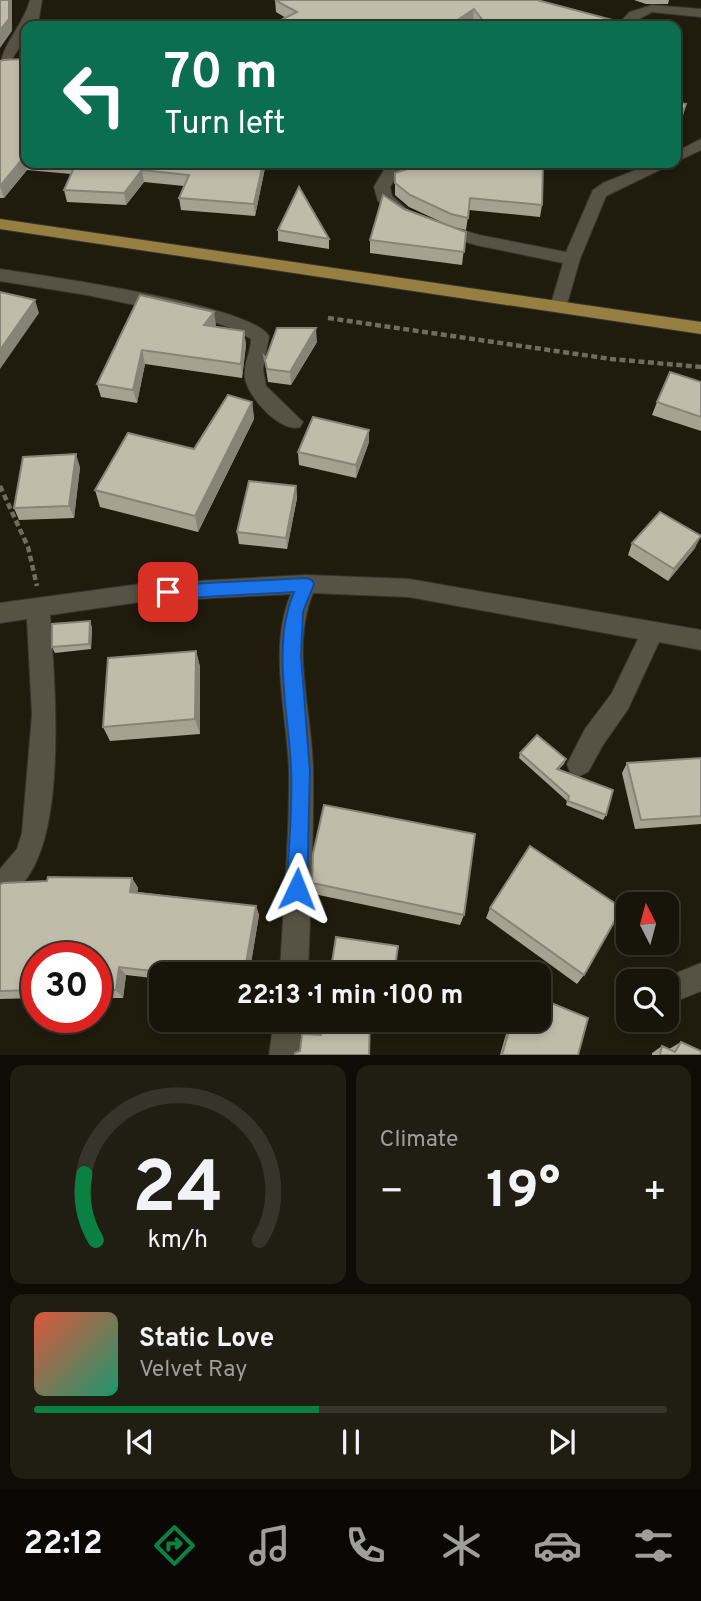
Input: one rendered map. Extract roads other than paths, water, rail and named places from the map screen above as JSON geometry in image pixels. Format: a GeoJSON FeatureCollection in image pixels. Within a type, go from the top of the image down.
{"type":"FeatureCollection","features":[{"type":"Feature","properties":{"kind":"main road"},"geometry":{"type":"LineString","coordinates":[[0,224],[701,328]]}},
{"type":"Feature","properties":{"kind":"street"},"geometry":{"type":"LineString","coordinates":[[30,21],[36,0]]}},
{"type":"Feature","properties":{"kind":"street"},"geometry":{"type":"LineString","coordinates":[[628,21],[634,13],[650,8],[701,13]]}},
{"type":"Feature","properties":{"kind":"street"},"geometry":{"type":"LineString","coordinates":[[0,67],[21,35]]}},
{"type":"Feature","properties":{"kind":"street"},"geometry":{"type":"LineString","coordinates":[[681,155],[701,144]]}},
{"type":"Feature","properties":{"kind":"street"},"geometry":{"type":"LineString","coordinates":[[393,168],[382,187],[384,198],[397,210],[418,221],[476,240],[572,259]]}},
{"type":"Feature","properties":{"kind":"street"},"geometry":{"type":"LineString","coordinates":[[559,307],[572,259],[598,193],[655,168]]}},
{"type":"Feature","properties":{"kind":"street"},"geometry":{"type":"LineString","coordinates":[[0,275],[92,289],[218,316],[251,329],[260,336],[261,345],[254,369],[258,391],[293,422]]}},
{"type":"Feature","properties":{"kind":"street"},"geometry":{"type":"LineString","coordinates":[[294,962],[301,771],[292,656],[294,612],[306,584]]}},
{"type":"Feature","properties":{"kind":"street"},"geometry":{"type":"LineString","coordinates":[[0,613],[140,593],[306,584],[410,588],[701,640]]}},
{"type":"Feature","properties":{"kind":"street"},"geometry":{"type":"LineString","coordinates":[[5,883],[27,857],[35,832],[44,715],[38,608]]}},
{"type":"Feature","properties":{"kind":"street"},"geometry":{"type":"LineString","coordinates":[[579,764],[620,701],[653,632]]}},
{"type":"Feature","properties":{"kind":"street"},"geometry":{"type":"LineString","coordinates":[[679,986],[701,977]]}},
{"type":"Feature","properties":{"kind":"street"},"geometry":{"type":"LineString","coordinates":[[284,1055],[287,1032]]}}]}
